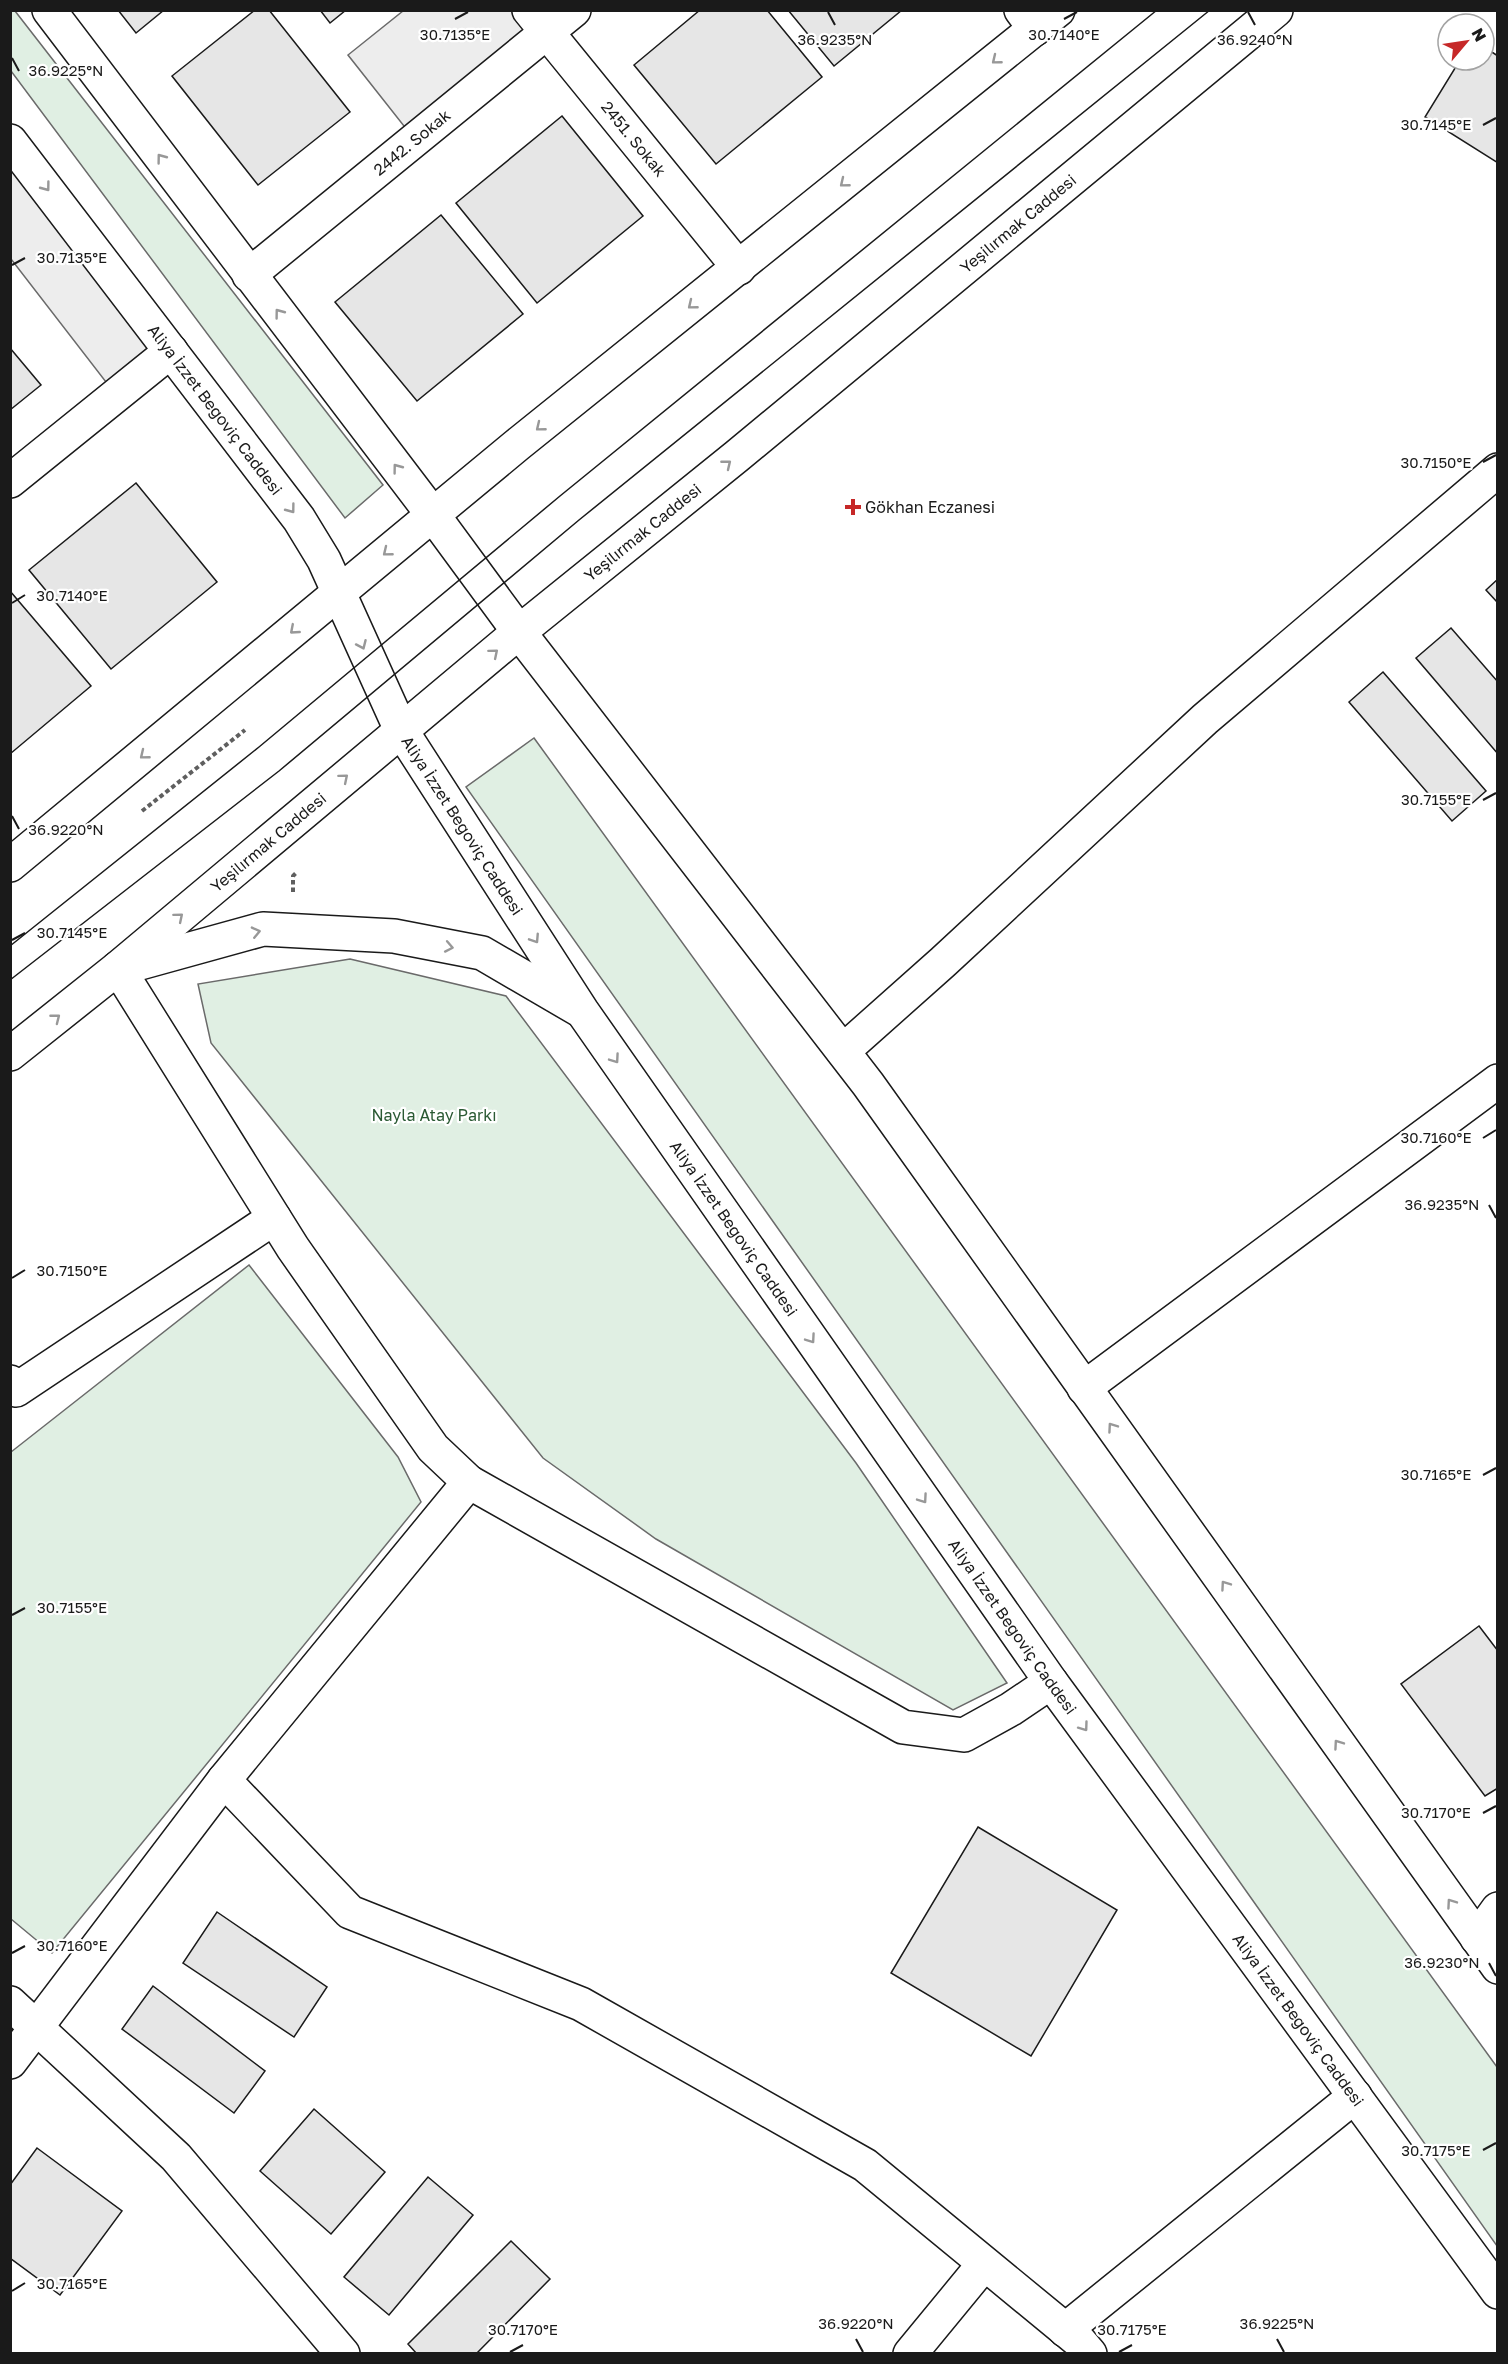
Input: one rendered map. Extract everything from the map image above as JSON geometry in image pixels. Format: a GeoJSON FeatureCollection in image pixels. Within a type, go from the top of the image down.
{"type":"FeatureCollection","features":[{"type":"Feature","properties":{"kind":"main road"},"geometry":{"type":"LineString","coordinates":[[49,10],[433,515],[519,632],[843,1051],[1497,1967]]}},
{"type":"Feature","properties":{"kind":"main road","name":"2442. Sokak"},"geometry":{"type":"LineString","coordinates":[[249,275],[538,22],[574,10]]}},
{"type":"Feature","properties":{"kind":"main road","name":"Yeşilırmak Caddesi"},"geometry":{"type":"LineString","coordinates":[[10,1054],[118,968],[519,632],[746,449],[1276,10]]}},
{"type":"Feature","properties":{"kind":"main road"},"geometry":{"type":"LineString","coordinates":[[10,865],[217,696],[338,592],[739,268],[1038,17]]}},
{"type":"Feature","properties":{"kind":"main road","name":"2451. Sokak"},"geometry":{"type":"LineString","coordinates":[[538,22],[739,268]]}},
{"type":"Feature","properties":{"kind":"main road","name":"Aliya İzzet Begoviç Caddesi"},"geometry":{"type":"LineString","coordinates":[[10,141],[299,519],[324,560],[401,730],[582,1011],[1051,1682],[1497,2292]]}},
{"type":"Feature","properties":{"kind":"main road"},"geometry":{"type":"LineString","coordinates":[[10,481],[171,351]]}},
{"type":"Feature","properties":{"kind":"main road"},"geometry":{"type":"LineString","coordinates":[[843,1051],[943,962],[1205,719],[1497,470]]}},
{"type":"Feature","properties":{"kind":"main road"},"geometry":{"type":"LineString","coordinates":[[582,1011],[482,953],[394,936],[263,929],[118,968],[274,1218],[433,1448],[469,1482],[903,1727],[964,1735],[1011,1709],[1051,1682]]}},
{"type":"Feature","properties":{"kind":"main road"},"geometry":{"type":"LineString","coordinates":[[1084,1388],[1497,1081]]}},
{"type":"Feature","properties":{"kind":"main road"},"geometry":{"type":"LineString","coordinates":[[10,1382],[16,1390],[274,1218]]}},
{"type":"Feature","properties":{"kind":"main road"},"geometry":{"type":"LineString","coordinates":[[10,2062],[224,1780],[469,1482]]}},
{"type":"Feature","properties":{"kind":"main road"},"geometry":{"type":"LineString","coordinates":[[224,1780],[350,1912],[581,2004],[865,2165],[1065,2330],[1090,2354]]}},
{"type":"Feature","properties":{"kind":"main road"},"geometry":{"type":"LineString","coordinates":[[1477,1938],[1497,1909]]}},
{"type":"Feature","properties":{"kind":"main road"},"geometry":{"type":"LineString","coordinates":[[10,2002],[176,2157],[343,2354]]}},
{"type":"Feature","properties":{"kind":"main road"},"geometry":{"type":"LineString","coordinates":[[1065,2330],[1355,2096]]}},
{"type":"Feature","properties":{"kind":"main road"},"geometry":{"type":"LineString","coordinates":[[910,2354],[984,2264]]}},
{"type":"Feature","properties":{"kind":"path"},"geometry":{"type":"LineString","coordinates":[[134,818],[245,730]]}},
{"type":"Feature","properties":{"kind":"path"},"geometry":{"type":"LineString","coordinates":[[293,931],[293,876],[301,868]]}},
{"type":"Feature","properties":{"kind":"green space"},"geometry":{"type":"Polygon","coordinates":[[[11,10],[15,11],[383,485],[345,518],[11,71],[11,10]]]}},
{"type":"Feature","properties":{"kind":"green space"},"geometry":{"type":"Polygon","coordinates":[[[534,738],[1497,2067],[1497,2246],[466,787],[534,738]]]}},
{"type":"Feature","properties":{"kind":"green space","name":"Nayla Atay Parkı"},"geometry":{"type":"Polygon","coordinates":[[[350,959],[506,996],[856,1463],[1007,1683],[953,1710],[656,1539],[543,1458],[211,1043],[198,984],[350,959]]]}},
{"type":"Feature","properties":{"kind":"green space"},"geometry":{"type":"Polygon","coordinates":[[[249,1265],[398,1457],[421,1502],[52,1953],[11,1919],[11,1452],[249,1265]]]}},
{"type":"Feature","properties":{"kind":"shaded area"},"geometry":{"type":"Polygon","coordinates":[[[403,11],[529,11],[547,32],[415,140],[348,55],[403,11]]]}},
{"type":"Feature","properties":{"kind":"shaded area"},"geometry":{"type":"Polygon","coordinates":[[[10,141],[171,351],[116,395],[11,259],[10,141]]]}},
{"type":"Feature","properties":{"kind":"building"},"geometry":{"type":"Polygon","coordinates":[[[118,10],[164,10],[136,33],[118,10]]]}},
{"type":"Feature","properties":{"kind":"building"},"geometry":{"type":"Polygon","coordinates":[[[255,10],[269,10],[350,112],[258,185],[172,76],[255,10]]]}},
{"type":"Feature","properties":{"kind":"building"},"geometry":{"type":"Polygon","coordinates":[[[320,10],[346,10],[330,23],[320,10]]]}},
{"type":"Feature","properties":{"kind":"building"},"geometry":{"type":"Polygon","coordinates":[[[700,10],[767,10],[822,77],[716,164],[634,65],[700,10]]]}},
{"type":"Feature","properties":{"kind":"building"},"geometry":{"type":"Polygon","coordinates":[[[788,10],[902,10],[834,66],[788,10]]]}},
{"type":"Feature","properties":{"kind":"building"},"geometry":{"type":"Polygon","coordinates":[[[1496,55],[1498,56],[1498,163],[1425,117],[1453,72],[1496,72],[1496,55]]]}},
{"type":"Feature","properties":{"kind":"building"},"geometry":{"type":"Polygon","coordinates":[[[562,116],[643,216],[537,303],[456,203],[562,116]]]}},
{"type":"Feature","properties":{"kind":"building"},"geometry":{"type":"Polygon","coordinates":[[[441,215],[523,314],[417,401],[335,302],[441,215]]]}},
{"type":"Feature","properties":{"kind":"building"},"geometry":{"type":"Polygon","coordinates":[[[10,348],[41,385],[10,410],[10,348]]]}},
{"type":"Feature","properties":{"kind":"building"},"geometry":{"type":"Polygon","coordinates":[[[136,483],[217,582],[111,669],[29,570],[136,483]]]}},
{"type":"Feature","properties":{"kind":"building"},"geometry":{"type":"Polygon","coordinates":[[[1498,579],[1498,603],[1486,590],[1498,579]]]}},
{"type":"Feature","properties":{"kind":"building"},"geometry":{"type":"Polygon","coordinates":[[[10,591],[91,686],[10,754],[10,591]]]}},
{"type":"Feature","properties":{"kind":"building"},"geometry":{"type":"Polygon","coordinates":[[[1451,628],[1498,682],[1498,754],[1416,658],[1451,628]]]}},
{"type":"Feature","properties":{"kind":"building"},"geometry":{"type":"Polygon","coordinates":[[[1383,672],[1486,791],[1452,821],[1349,702],[1383,672]]]}},
{"type":"Feature","properties":{"kind":"building"},"geometry":{"type":"Polygon","coordinates":[[[1479,1626],[1498,1651],[1498,1788],[1485,1796],[1401,1684],[1479,1626]]]}},
{"type":"Feature","properties":{"kind":"building"},"geometry":{"type":"Polygon","coordinates":[[[978,1827],[1117,1910],[1031,2056],[891,1973],[978,1827]]]}},
{"type":"Feature","properties":{"kind":"building"},"geometry":{"type":"Polygon","coordinates":[[[217,1912],[327,1987],[294,2037],[183,1963],[217,1912]]]}},
{"type":"Feature","properties":{"kind":"building"},"geometry":{"type":"Polygon","coordinates":[[[153,1986],[265,2071],[234,2113],[122,2029],[153,1986]]]}},
{"type":"Feature","properties":{"kind":"building"},"geometry":{"type":"Polygon","coordinates":[[[314,2109],[385,2172],[331,2234],[260,2171],[314,2109]]]}},
{"type":"Feature","properties":{"kind":"building"},"geometry":{"type":"Polygon","coordinates":[[[37,2148],[122,2211],[60,2295],[10,2258],[10,2185],[37,2148]]]}},
{"type":"Feature","properties":{"kind":"building"},"geometry":{"type":"Polygon","coordinates":[[[428,2177],[473,2215],[389,2315],[344,2277],[428,2177]]]}},
{"type":"Feature","properties":{"kind":"building"},"geometry":{"type":"Polygon","coordinates":[[[511,2241],[550,2279],[476,2354],[417,2354],[408,2344],[511,2241]]]}},
{"type":"Feature","properties":{"kind":"tram line"},"geometry":{"type":"LineString","coordinates":[[10,946],[259,747],[560,496],[1157,10]]}},
{"type":"Feature","properties":{"kind":"tram line"},"geometry":{"type":"LineString","coordinates":[[10,980],[279,771],[579,520],[1210,10]]}},
{"type":"Feature","properties":{"kind":"place","name":"Gökhan Eczanesi"},"geometry":{"type":"Point","coordinates":[853,507]}}]}
